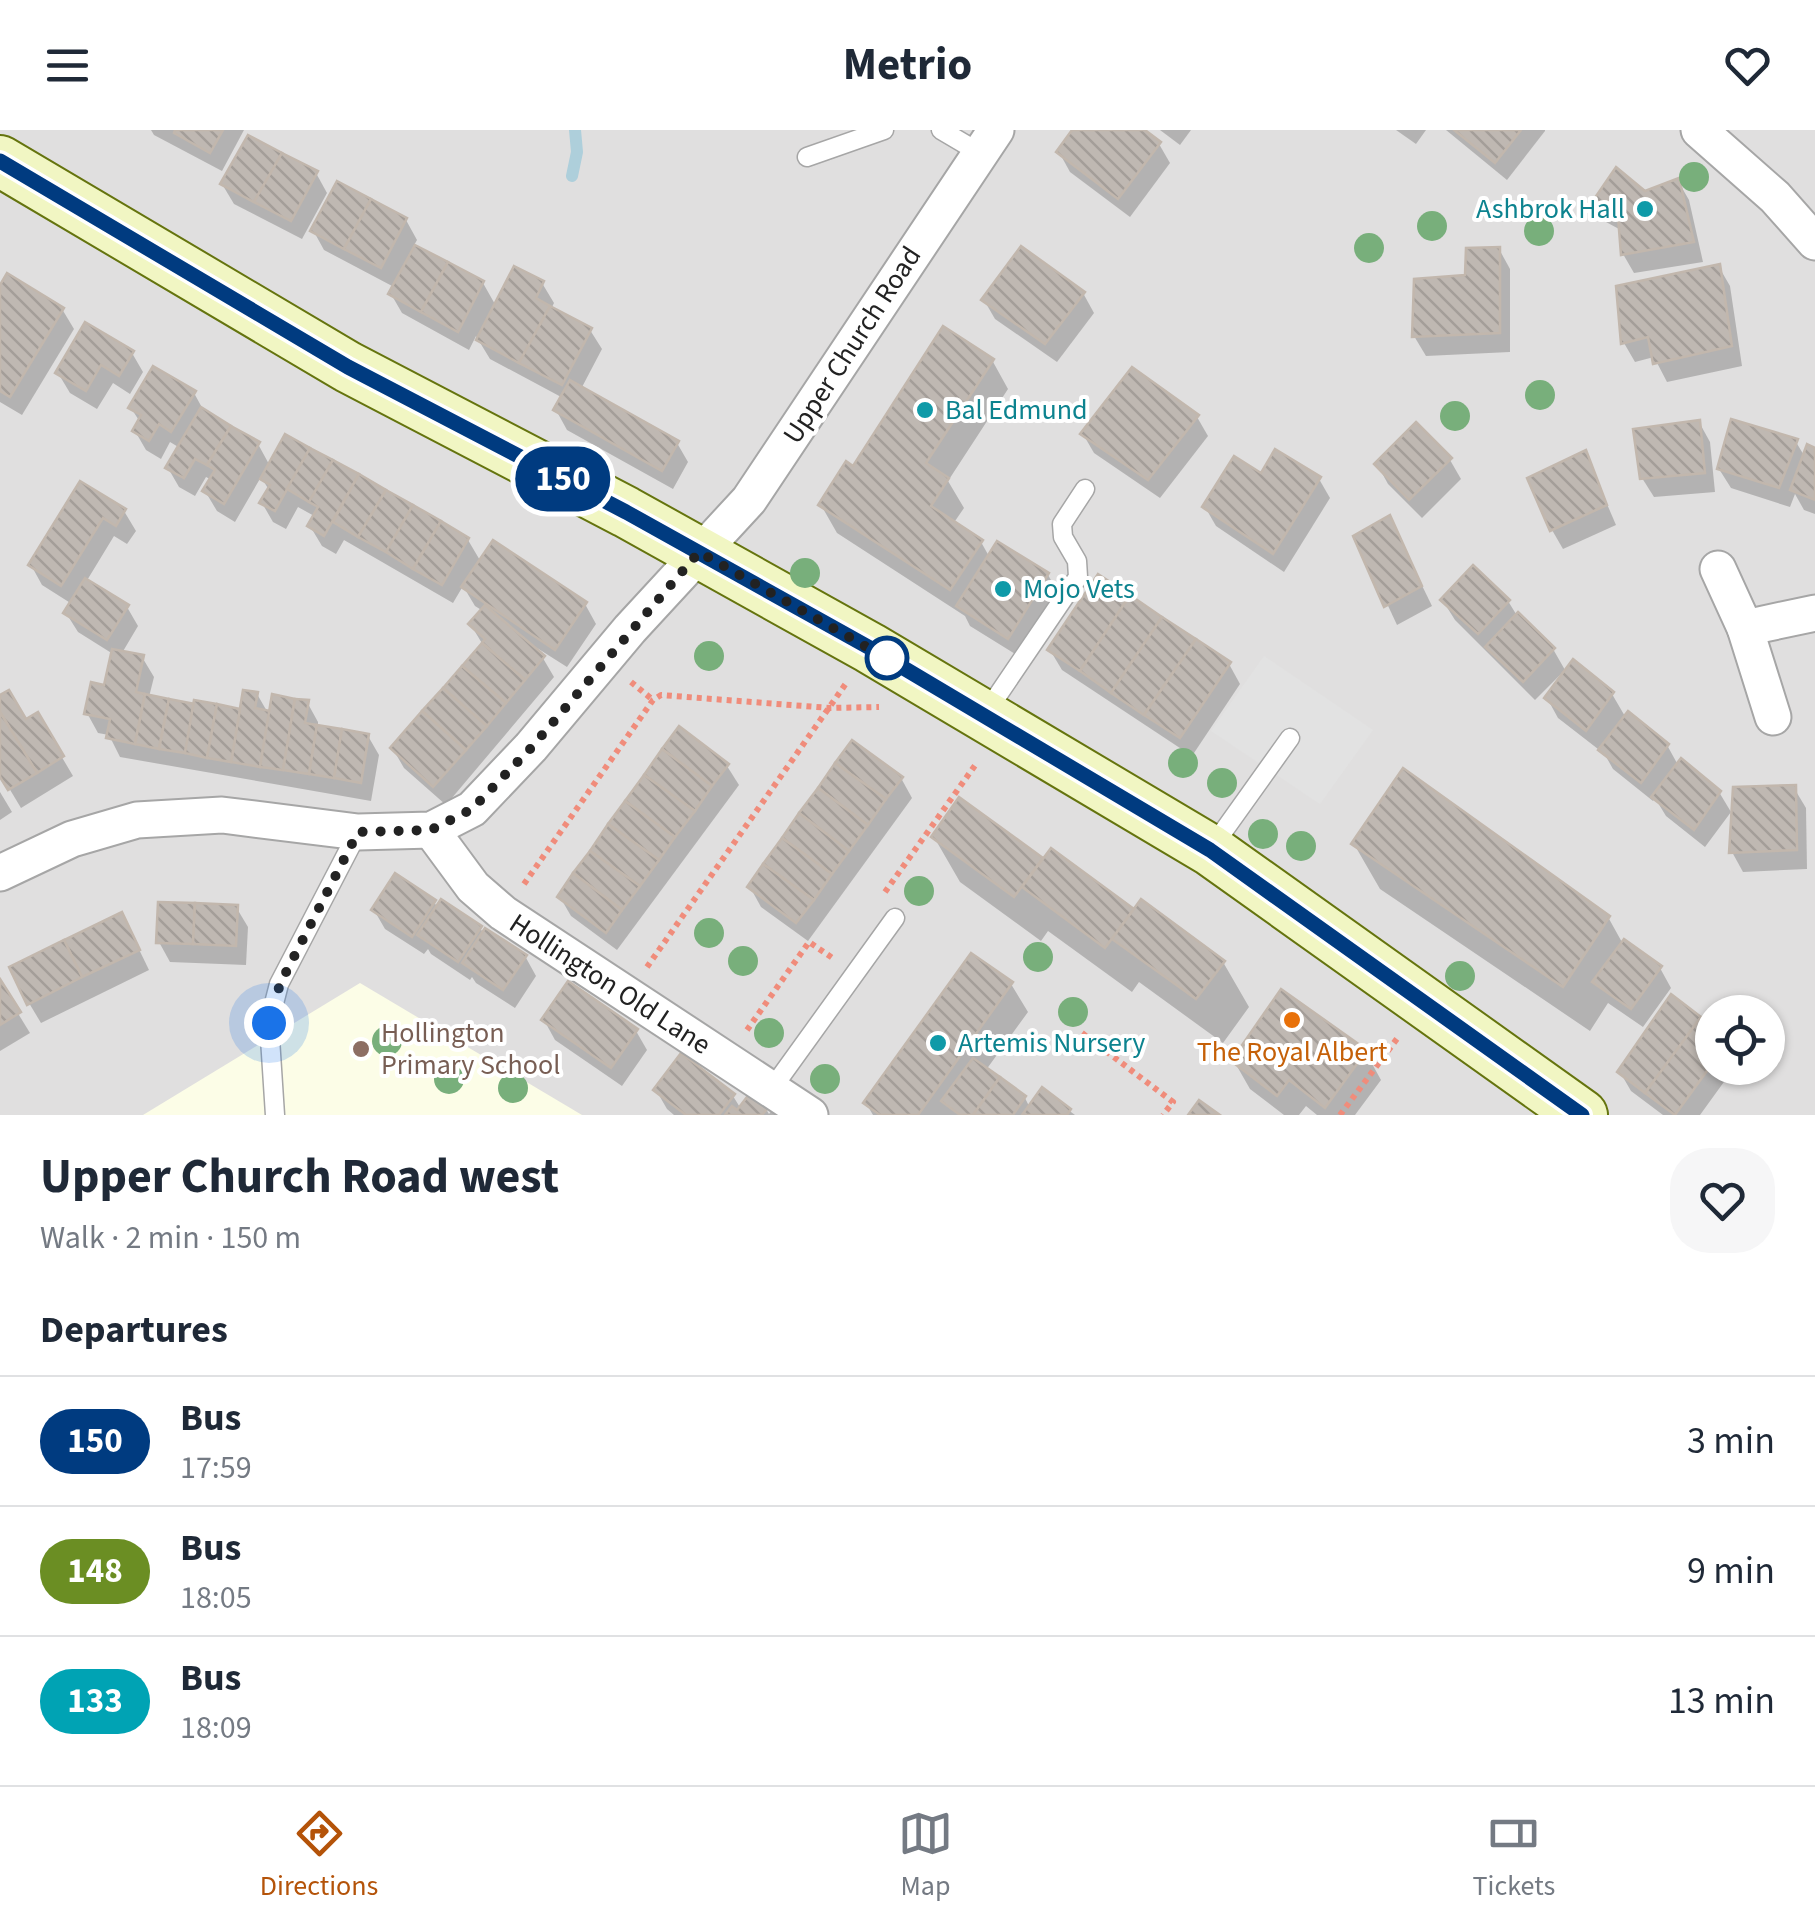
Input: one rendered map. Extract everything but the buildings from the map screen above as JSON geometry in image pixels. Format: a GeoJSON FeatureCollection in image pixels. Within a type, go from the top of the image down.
{"type":"FeatureCollection","features":[{"type":"Feature","properties":{"kind":"main road"},"geometry":{"type":"LineString","coordinates":[[0,161],[348,367],[699,552],[870,648],[1210,850],[1582,1115]]}},
{"type":"Feature","properties":{"kind":"street"},"geometry":{"type":"LineString","coordinates":[[1699,130],[1774,197],[1815,242]]}},
{"type":"Feature","properties":{"kind":"street","name":"Upper Church Road"},"geometry":{"type":"LineString","coordinates":[[431,830],[472,809],[749,500],[988,142]]}},
{"type":"Feature","properties":{"kind":"street"},"geometry":{"type":"LineString","coordinates":[[1718,568],[1745,628],[1774,717]]}},
{"type":"Feature","properties":{"kind":"street"},"geometry":{"type":"LineString","coordinates":[[1745,628],[1815,613]]}},
{"type":"Feature","properties":{"kind":"street"},"geometry":{"type":"LineString","coordinates":[[0,873],[72,839],[137,820],[222,814],[358,832],[431,830]]}},
{"type":"Feature","properties":{"kind":"street","name":"Hollington Old Lane"},"geometry":{"type":"LineString","coordinates":[[431,830],[473,887],[503,914],[810,1115]]}},
{"type":"Feature","properties":{"kind":"lane"},"geometry":{"type":"LineString","coordinates":[[807,157],[884,130]]}},
{"type":"Feature","properties":{"kind":"lane"},"geometry":{"type":"LineString","coordinates":[[941,130],[988,142]]}},
{"type":"Feature","properties":{"kind":"lane"},"geometry":{"type":"LineString","coordinates":[[994,720],[1078,577],[1077,561],[1063,537],[1062,524],[1085,489]]}},
{"type":"Feature","properties":{"kind":"lane"},"geometry":{"type":"LineString","coordinates":[[1210,850],[1290,738]]}},
{"type":"Feature","properties":{"kind":"lane"},"geometry":{"type":"LineString","coordinates":[[275,1115],[269,1023],[280,984],[358,832]]}},
{"type":"Feature","properties":{"kind":"lane"},"geometry":{"type":"LineString","coordinates":[[771,1090],[895,918]]}},
{"type":"Feature","properties":{"kind":"path"},"geometry":{"type":"LineString","coordinates":[[626,996],[870,648]]}},
{"type":"Feature","properties":{"kind":"path"},"geometry":{"type":"LineString","coordinates":[[635,686],[653,700]]}},
{"type":"Feature","properties":{"kind":"path"},"geometry":{"type":"LineString","coordinates":[[503,914],[653,700],[660,696],[830,708],[895,707],[935,686]]}},
{"type":"Feature","properties":{"kind":"path"},"geometry":{"type":"LineString","coordinates":[[881,898],[994,720]]}},
{"type":"Feature","properties":{"kind":"path"},"geometry":{"type":"LineString","coordinates":[[725,1060],[809,942],[836,961]]}},
{"type":"Feature","properties":{"kind":"path"},"geometry":{"type":"LineString","coordinates":[[1340,1115],[1424,1002]]}},
{"type":"Feature","properties":{"kind":"path"},"geometry":{"type":"LineString","coordinates":[[1082,1033],[1173,1102],[1163,1115]]}},
{"type":"Feature","properties":{"kind":"path"},"geometry":{"type":"LineString","coordinates":[[1346,1107],[1357,1115]]}},
{"type":"Feature","properties":{"kind":"shaded area"},"geometry":{"type":"Polygon","coordinates":[[[0,130],[1815,130],[1815,1115],[0,1115],[0,130]]]}},
{"type":"Feature","properties":{"kind":"shaded area"},"geometry":{"type":"Polygon","coordinates":[[[1264,656],[1373,730],[1320,804],[1211,731],[1264,656]]]}},
{"type":"Feature","properties":{"kind":"shaded area","name":"Hollington Primary School"},"geometry":{"type":"Polygon","coordinates":[[[360,983],[582,1115],[143,1115],[360,983]]]}},
{"type":"Feature","properties":{"kind":"waterway"},"geometry":{"type":"LineString","coordinates":[[572,176],[577,152],[575,130]]}},
{"type":"Feature","properties":{"kind":"bus line","name":"150"},"geometry":{"type":"LineString","coordinates":[[0,161],[348,367],[626,512],[870,648],[1210,850],[1582,1115]]}},
{"type":"Feature","properties":{"kind":"place","name":"Ashbrok Hall"},"geometry":{"type":"Point","coordinates":[1645,209]}},
{"type":"Feature","properties":{"kind":"place","name":"Bal Edmund"},"geometry":{"type":"Point","coordinates":[925,410]}},
{"type":"Feature","properties":{"kind":"place","name":"Mojo Vets"},"geometry":{"type":"Point","coordinates":[1003,589]}},
{"type":"Feature","properties":{"kind":"place","name":"The Royal Albert"},"geometry":{"type":"Point","coordinates":[1292,1020]}},
{"type":"Feature","properties":{"kind":"place","name":"Artemis Nursery"},"geometry":{"type":"Point","coordinates":[938,1043]}},
{"type":"Feature","properties":{"kind":"place","name":"Hollington Primary School"},"geometry":{"type":"Point","coordinates":[361,1049]}},
{"type":"Feature","properties":{"kind":"route"},"geometry":{"type":"LineString","coordinates":[[269,1023],[280,984],[358,832],[431,830],[472,809],[531,748],[699,552],[902,667],[887,658]]}}]}
